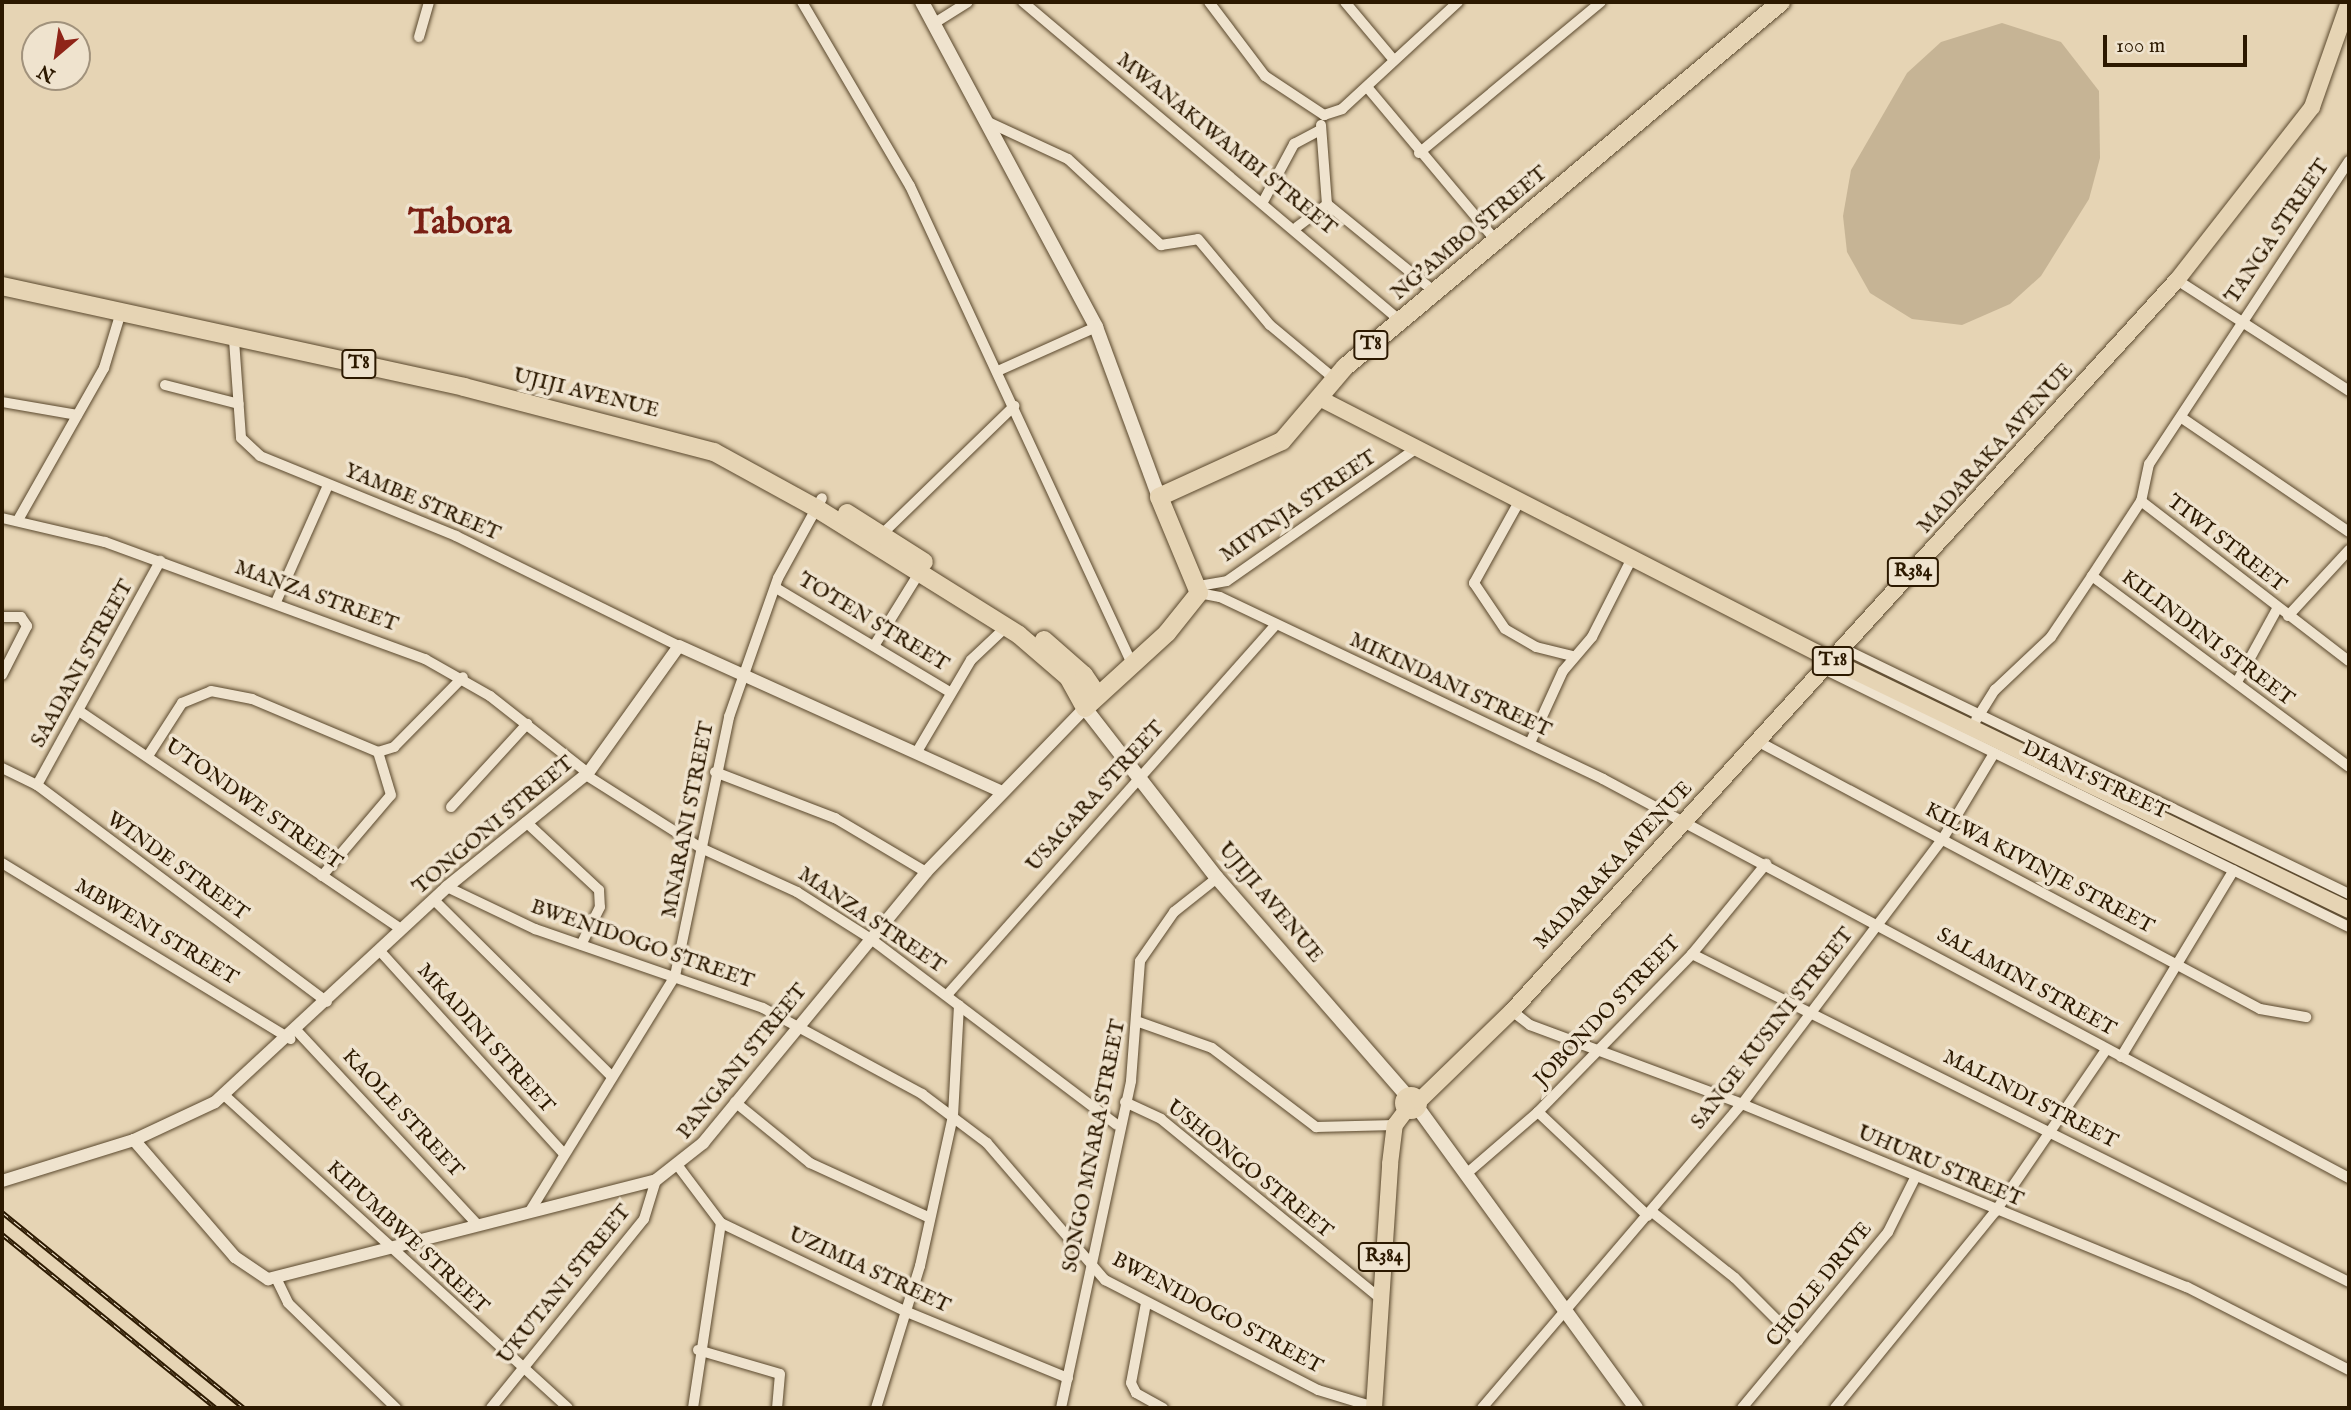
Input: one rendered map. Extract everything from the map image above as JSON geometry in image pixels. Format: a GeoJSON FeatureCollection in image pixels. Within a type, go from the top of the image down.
{"type":"FeatureCollection","features":[{"type":"Feature","properties":{"kind":"highway","name":"NG’AMBO STREET"},"geometry":{"type":"LineString","coordinates":[[1159,497],[1262,453],[1323,400],[1336,380],[1401,321],[1781,2]]}},
{"type":"Feature","properties":{"kind":"highway","name":"UJIJI AVENUE"},"geometry":{"type":"LineString","coordinates":[[2,286],[234,340],[464,387],[714,452],[819,503],[877,539],[919,573],[1006,627],[1068,677],[1092,702]]}},
{"type":"Feature","properties":{"kind":"highway"},"geometry":{"type":"LineString","coordinates":[[1092,702],[1133,666],[1199,590],[1159,497]]}},
{"type":"Feature","properties":{"kind":"highway","name":"T8"},"geometry":{"type":"LineString","coordinates":[[877,539],[1044,640],[1084,675],[1092,702]]}},
{"type":"Feature","properties":{"kind":"highway"},"geometry":{"type":"LineString","coordinates":[[1084,675],[1115,682]]}},
{"type":"Feature","properties":{"kind":"main road"},"geometry":{"type":"LineString","coordinates":[[922,2],[1096,327],[1159,497]]}},
{"type":"Feature","properties":{"kind":"main road","name":"MADARAKA AVENUE"},"geometry":{"type":"LineString","coordinates":[[1395,1125],[1413,1103],[1511,1011],[1759,742],[2177,280],[2305,118],[2349,2]]}},
{"type":"Feature","properties":{"kind":"main road","name":"T18"},"geometry":{"type":"LineString","coordinates":[[1323,400],[1631,560],[1833,660],[1975,721],[2349,910]]}},
{"type":"Feature","properties":{"kind":"main road","name":"UJIJI AVENUE"},"geometry":{"type":"LineString","coordinates":[[1092,702],[1106,733],[1137,778],[1217,878],[1413,1103],[1563,1312],[1636,1408]]}},
{"type":"Feature","properties":{"kind":"main road","name":"R384"},"geometry":{"type":"LineString","coordinates":[[1374,1408],[1380,1298],[1395,1125]]}},
{"type":"Feature","properties":{"kind":"street"},"geometry":{"type":"LineString","coordinates":[[419,37],[429,2]]}},
{"type":"Feature","properties":{"kind":"street"},"geometry":{"type":"LineString","coordinates":[[802,2],[910,186],[1000,370],[1133,666]]}},
{"type":"Feature","properties":{"kind":"street"},"geometry":{"type":"LineString","coordinates":[[933,24],[968,2]]}},
{"type":"Feature","properties":{"kind":"street","name":"MWANAKIWAMBI STREET"},"geometry":{"type":"LineString","coordinates":[[1023,2],[1297,227],[1401,321]]}},
{"type":"Feature","properties":{"kind":"street"},"geometry":{"type":"LineString","coordinates":[[1209,2],[1265,76],[1324,115]]}},
{"type":"Feature","properties":{"kind":"street"},"geometry":{"type":"LineString","coordinates":[[1345,2],[1392,59]]}},
{"type":"Feature","properties":{"kind":"street"},"geometry":{"type":"LineString","coordinates":[[1419,153],[1601,2]]}},
{"type":"Feature","properties":{"kind":"street"},"geometry":{"type":"LineString","coordinates":[[1436,293],[1327,204],[1320,130],[1324,115],[1367,88],[1392,59],[1456,3]]}},
{"type":"Feature","properties":{"kind":"street"},"geometry":{"type":"LineString","coordinates":[[1367,88],[1419,153],[1496,241]]}},
{"type":"Feature","properties":{"kind":"street"},"geometry":{"type":"LineString","coordinates":[[986,121],[1068,159],[1161,245],[1199,239],[1270,325],[1336,380]]}},
{"type":"Feature","properties":{"kind":"street"},"geometry":{"type":"LineString","coordinates":[[1264,201],[1294,144],[1320,130]]}},
{"type":"Feature","properties":{"kind":"street","name":"TANGA STREET"},"geometry":{"type":"LineString","coordinates":[[2182,418],[2239,324],[2349,161]]}},
{"type":"Feature","properties":{"kind":"street"},"geometry":{"type":"LineString","coordinates":[[1297,227],[1327,204]]}},
{"type":"Feature","properties":{"kind":"street"},"geometry":{"type":"LineString","coordinates":[[2177,280],[2239,324],[2349,391]]}},
{"type":"Feature","properties":{"kind":"street"},"geometry":{"type":"LineString","coordinates":[[19,520],[104,368],[121,312]]}},
{"type":"Feature","properties":{"kind":"street"},"geometry":{"type":"LineString","coordinates":[[1000,370],[1096,327]]}},
{"type":"Feature","properties":{"kind":"street","name":"YAMBE STREET"},"geometry":{"type":"LineString","coordinates":[[234,340],[242,438],[249,448],[328,485],[456,536],[678,646]]}},
{"type":"Feature","properties":{"kind":"street"},"geometry":{"type":"LineString","coordinates":[[165,385],[239,404]]}},
{"type":"Feature","properties":{"kind":"street"},"geometry":{"type":"LineString","coordinates":[[2,402],[77,415]]}},
{"type":"Feature","properties":{"kind":"street"},"geometry":{"type":"LineString","coordinates":[[877,539],[1014,406]]}},
{"type":"Feature","properties":{"kind":"street"},"geometry":{"type":"LineString","coordinates":[[2182,418],[2349,532]]}},
{"type":"Feature","properties":{"kind":"street","name":"KILINDINI STREET"},"geometry":{"type":"LineString","coordinates":[[2182,418],[2142,477],[2141,501],[2092,576],[2349,767]]}},
{"type":"Feature","properties":{"kind":"street","name":"MIVINJA STREET"},"geometry":{"type":"LineString","coordinates":[[1199,590],[1227,581],[1417,448]]}},
{"type":"Feature","properties":{"kind":"street"},"geometry":{"type":"LineString","coordinates":[[276,602],[328,485]]}},
{"type":"Feature","properties":{"kind":"street"},"geometry":{"type":"LineString","coordinates":[[1520,500],[1474,583],[1505,629],[1536,647],[1572,656]]}},
{"type":"Feature","properties":{"kind":"street","name":"TIWI STREET"},"geometry":{"type":"LineString","coordinates":[[2141,501],[2277,609],[2349,661]]}},
{"type":"Feature","properties":{"kind":"street","name":"MNARANI STREET"},"geometry":{"type":"LineString","coordinates":[[530,1211],[563,1153],[675,976],[715,772],[745,671],[776,588],[819,503]]}},
{"type":"Feature","properties":{"kind":"street","name":"MANZA STREET"},"geometry":{"type":"LineString","coordinates":[[2,518],[19,520],[160,561],[276,602],[463,677],[527,724],[587,774],[701,848],[797,892],[871,939],[1117,1125]]}},
{"type":"Feature","properties":{"kind":"street","name":"TIWI STREET"},"geometry":{"type":"LineString","coordinates":[[2288,616],[2349,550]]}},
{"type":"Feature","properties":{"kind":"street"},"geometry":{"type":"LineString","coordinates":[[1530,743],[1572,656],[1592,637],[1631,560]]}},
{"type":"Feature","properties":{"kind":"street","name":"SAADANI STREET"},"geometry":{"type":"LineString","coordinates":[[37,785],[82,713],[160,561]]}},
{"type":"Feature","properties":{"kind":"street"},"geometry":{"type":"LineString","coordinates":[[874,646],[919,573]]}},
{"type":"Feature","properties":{"kind":"street"},"geometry":{"type":"LineString","coordinates":[[2092,576],[2051,637],[1975,721],[2349,894]]}},
{"type":"Feature","properties":{"kind":"street","name":"TOTEN STREET"},"geometry":{"type":"LineString","coordinates":[[776,588],[950,692]]}},
{"type":"Feature","properties":{"kind":"street","name":"MIKINDANI STREET"},"geometry":{"type":"LineString","coordinates":[[1199,590],[1530,743],[1681,825]]}},
{"type":"Feature","properties":{"kind":"street"},"geometry":{"type":"LineString","coordinates":[[2237,682],[2277,609]]}},
{"type":"Feature","properties":{"kind":"street"},"geometry":{"type":"LineString","coordinates":[[2,617],[21,617],[27,626],[2,675]]}},
{"type":"Feature","properties":{"kind":"street","name":"USAGARA STREET"},"geometry":{"type":"LineString","coordinates":[[947,995],[1137,778],[1276,625]]}},
{"type":"Feature","properties":{"kind":"street"},"geometry":{"type":"LineString","coordinates":[[918,750],[950,692],[1006,627]]}},
{"type":"Feature","properties":{"kind":"street"},"geometry":{"type":"LineString","coordinates":[[678,646],[745,671],[918,750],[1002,792]]}},
{"type":"Feature","properties":{"kind":"street","name":"TONGONI STREET"},"geometry":{"type":"LineString","coordinates":[[2,1181],[134,1140],[223,1094],[293,1035],[447,887],[587,774],[678,646]]}},
{"type":"Feature","properties":{"kind":"street","name":"DIANI STREET"},"geometry":{"type":"LineString","coordinates":[[1833,660],[1993,755],[2349,928]]}},
{"type":"Feature","properties":{"kind":"street"},"geometry":{"type":"LineString","coordinates":[[148,756],[182,703],[211,691],[253,699],[378,752],[394,747],[463,677]]}},
{"type":"Feature","properties":{"kind":"street","name":"PANGANI STREET"},"geometry":{"type":"LineString","coordinates":[[277,1280],[395,1251],[530,1211],[656,1180],[678,1166],[735,1102],[926,872],[1092,702]]}},
{"type":"Feature","properties":{"kind":"street","name":"UTONDWE STREET"},"geometry":{"type":"LineString","coordinates":[[82,713],[401,929]]}},
{"type":"Feature","properties":{"kind":"street"},"geometry":{"type":"LineString","coordinates":[[451,807],[527,724]]}},
{"type":"Feature","properties":{"kind":"street","name":"KILWA KIVINJE STREET"},"geometry":{"type":"LineString","coordinates":[[1759,742],[2260,1009],[2306,1017]]}},
{"type":"Feature","properties":{"kind":"street"},"geometry":{"type":"LineString","coordinates":[[322,876],[391,795],[378,752]]}},
{"type":"Feature","properties":{"kind":"street","name":"SANGE KUSINI STREET"},"geometry":{"type":"LineString","coordinates":[[1482,1408],[1742,1104],[1942,840],[1993,755]]}},
{"type":"Feature","properties":{"kind":"street","name":"WINDE STREET"},"geometry":{"type":"LineString","coordinates":[[2,768],[37,785],[327,1002]]}},
{"type":"Feature","properties":{"kind":"street"},"geometry":{"type":"LineString","coordinates":[[715,772],[835,818],[926,872]]}},
{"type":"Feature","properties":{"kind":"street"},"geometry":{"type":"LineString","coordinates":[[526,822],[599,890],[600,907],[581,945]]}},
{"type":"Feature","properties":{"kind":"street","name":"SALAMINI STREET"},"geometry":{"type":"LineString","coordinates":[[1681,825],[1766,864],[1880,923],[2106,1050],[2349,1178]]}},
{"type":"Feature","properties":{"kind":"street","name":"MBWENI STREET"},"geometry":{"type":"LineString","coordinates":[[2,863],[293,1035]]}},
{"type":"Feature","properties":{"kind":"street","name":"JOBONDO STREET"},"geometry":{"type":"LineString","coordinates":[[1465,1175],[1538,1112],[1692,954],[1766,864]]}},
{"type":"Feature","properties":{"kind":"street"},"geometry":{"type":"LineString","coordinates":[[2121,1057],[2234,870]]}},
{"type":"Feature","properties":{"kind":"street","name":"SONGO MNARA STREET"},"geometry":{"type":"LineString","coordinates":[[1061,1408],[1092,1268],[1117,1125],[1125,1102],[1139,1022],[1138,974],[1147,947],[1174,912],[1217,878]]}},
{"type":"Feature","properties":{"kind":"street","name":"BWENIDOGO STREET"},"geometry":{"type":"LineString","coordinates":[[447,887],[487,910],[675,976],[797,1027],[953,1116],[1024,1182],[1092,1268],[1146,1303],[1318,1390],[1374,1408]]}},
{"type":"Feature","properties":{"kind":"street"},"geometry":{"type":"LineString","coordinates":[[434,900],[611,1076]]}},
{"type":"Feature","properties":{"kind":"street","name":"MKADINI STREET"},"geometry":{"type":"LineString","coordinates":[[379,950],[563,1153]]}},
{"type":"Feature","properties":{"kind":"street","name":"MALINDI STREET"},"geometry":{"type":"LineString","coordinates":[[1692,954],[2349,1282]]}},
{"type":"Feature","properties":{"kind":"street"},"geometry":{"type":"LineString","coordinates":[[876,1408],[907,1312],[953,1116],[959,1005]]}},
{"type":"Feature","properties":{"kind":"street","name":"UHURU STREET"},"geometry":{"type":"LineString","coordinates":[[1511,1011],[1595,1051],[1742,1104],[1995,1212],[2187,1287],[2349,1370]]}},
{"type":"Feature","properties":{"kind":"street"},"geometry":{"type":"LineString","coordinates":[[1139,1022],[1212,1048],[1308,1123],[1332,1129],[1395,1125]]}},
{"type":"Feature","properties":{"kind":"street","name":"KAOLE STREET"},"geometry":{"type":"LineString","coordinates":[[293,1035],[478,1225]]}},
{"type":"Feature","properties":{"kind":"street"},"geometry":{"type":"LineString","coordinates":[[1835,1408],[1995,1212],[2106,1050]]}},
{"type":"Feature","properties":{"kind":"street","name":"KIPUMBWE STREET"},"geometry":{"type":"LineString","coordinates":[[223,1094],[522,1370],[568,1408]]}},
{"type":"Feature","properties":{"kind":"street"},"geometry":{"type":"LineString","coordinates":[[735,1102],[810,1163],[929,1217]]}},
{"type":"Feature","properties":{"kind":"street","name":"USHONGO STREET"},"geometry":{"type":"LineString","coordinates":[[1125,1102],[1161,1119],[1380,1298]]}},
{"type":"Feature","properties":{"kind":"street"},"geometry":{"type":"LineString","coordinates":[[1538,1112],[1649,1213],[1735,1278],[1798,1341]]}},
{"type":"Feature","properties":{"kind":"street"},"geometry":{"type":"LineString","coordinates":[[134,1140],[235,1257],[277,1280],[288,1303],[396,1408]]}},
{"type":"Feature","properties":{"kind":"street","name":"UZIMIA STREET"},"geometry":{"type":"LineString","coordinates":[[678,1166],[721,1223],[907,1312],[1068,1378]]}},
{"type":"Feature","properties":{"kind":"street","name":"CHOLE DRIVE"},"geometry":{"type":"LineString","coordinates":[[1742,1408],[1902,1214],[1915,1178]]}},
{"type":"Feature","properties":{"kind":"street","name":"UKUTANI STREET"},"geometry":{"type":"LineString","coordinates":[[491,1408],[644,1219],[656,1180]]}},
{"type":"Feature","properties":{"kind":"street"},"geometry":{"type":"LineString","coordinates":[[692,1408],[698,1350],[721,1223]]}},
{"type":"Feature","properties":{"kind":"street"},"geometry":{"type":"LineString","coordinates":[[1146,1303],[1131,1383],[1136,1393],[1163,1408]]}},
{"type":"Feature","properties":{"kind":"street"},"geometry":{"type":"LineString","coordinates":[[698,1350],[780,1374],[777,1408]]}},
{"type":"Feature","properties":{"kind":"shaded area"},"geometry":{"type":"Polygon","coordinates":[[[2002,23],[2061,42],[2099,91],[2100,158],[2089,199],[2041,276],[2010,304],[1962,325],[1912,319],[1870,293],[1847,252],[1843,216],[1851,170],[1907,73],[1941,42],[2002,23]]]}},
{"type":"Feature","properties":{"kind":"railway"},"geometry":{"type":"LineString","coordinates":[[2,1212],[244,1408]]}},
{"type":"Feature","properties":{"kind":"railway"},"geometry":{"type":"LineString","coordinates":[[2,1234],[216,1408]]}},
{"type":"Feature","properties":{"kind":"district","name":"Tabora"},"geometry":{"type":"Point","coordinates":[460,224]}}]}
